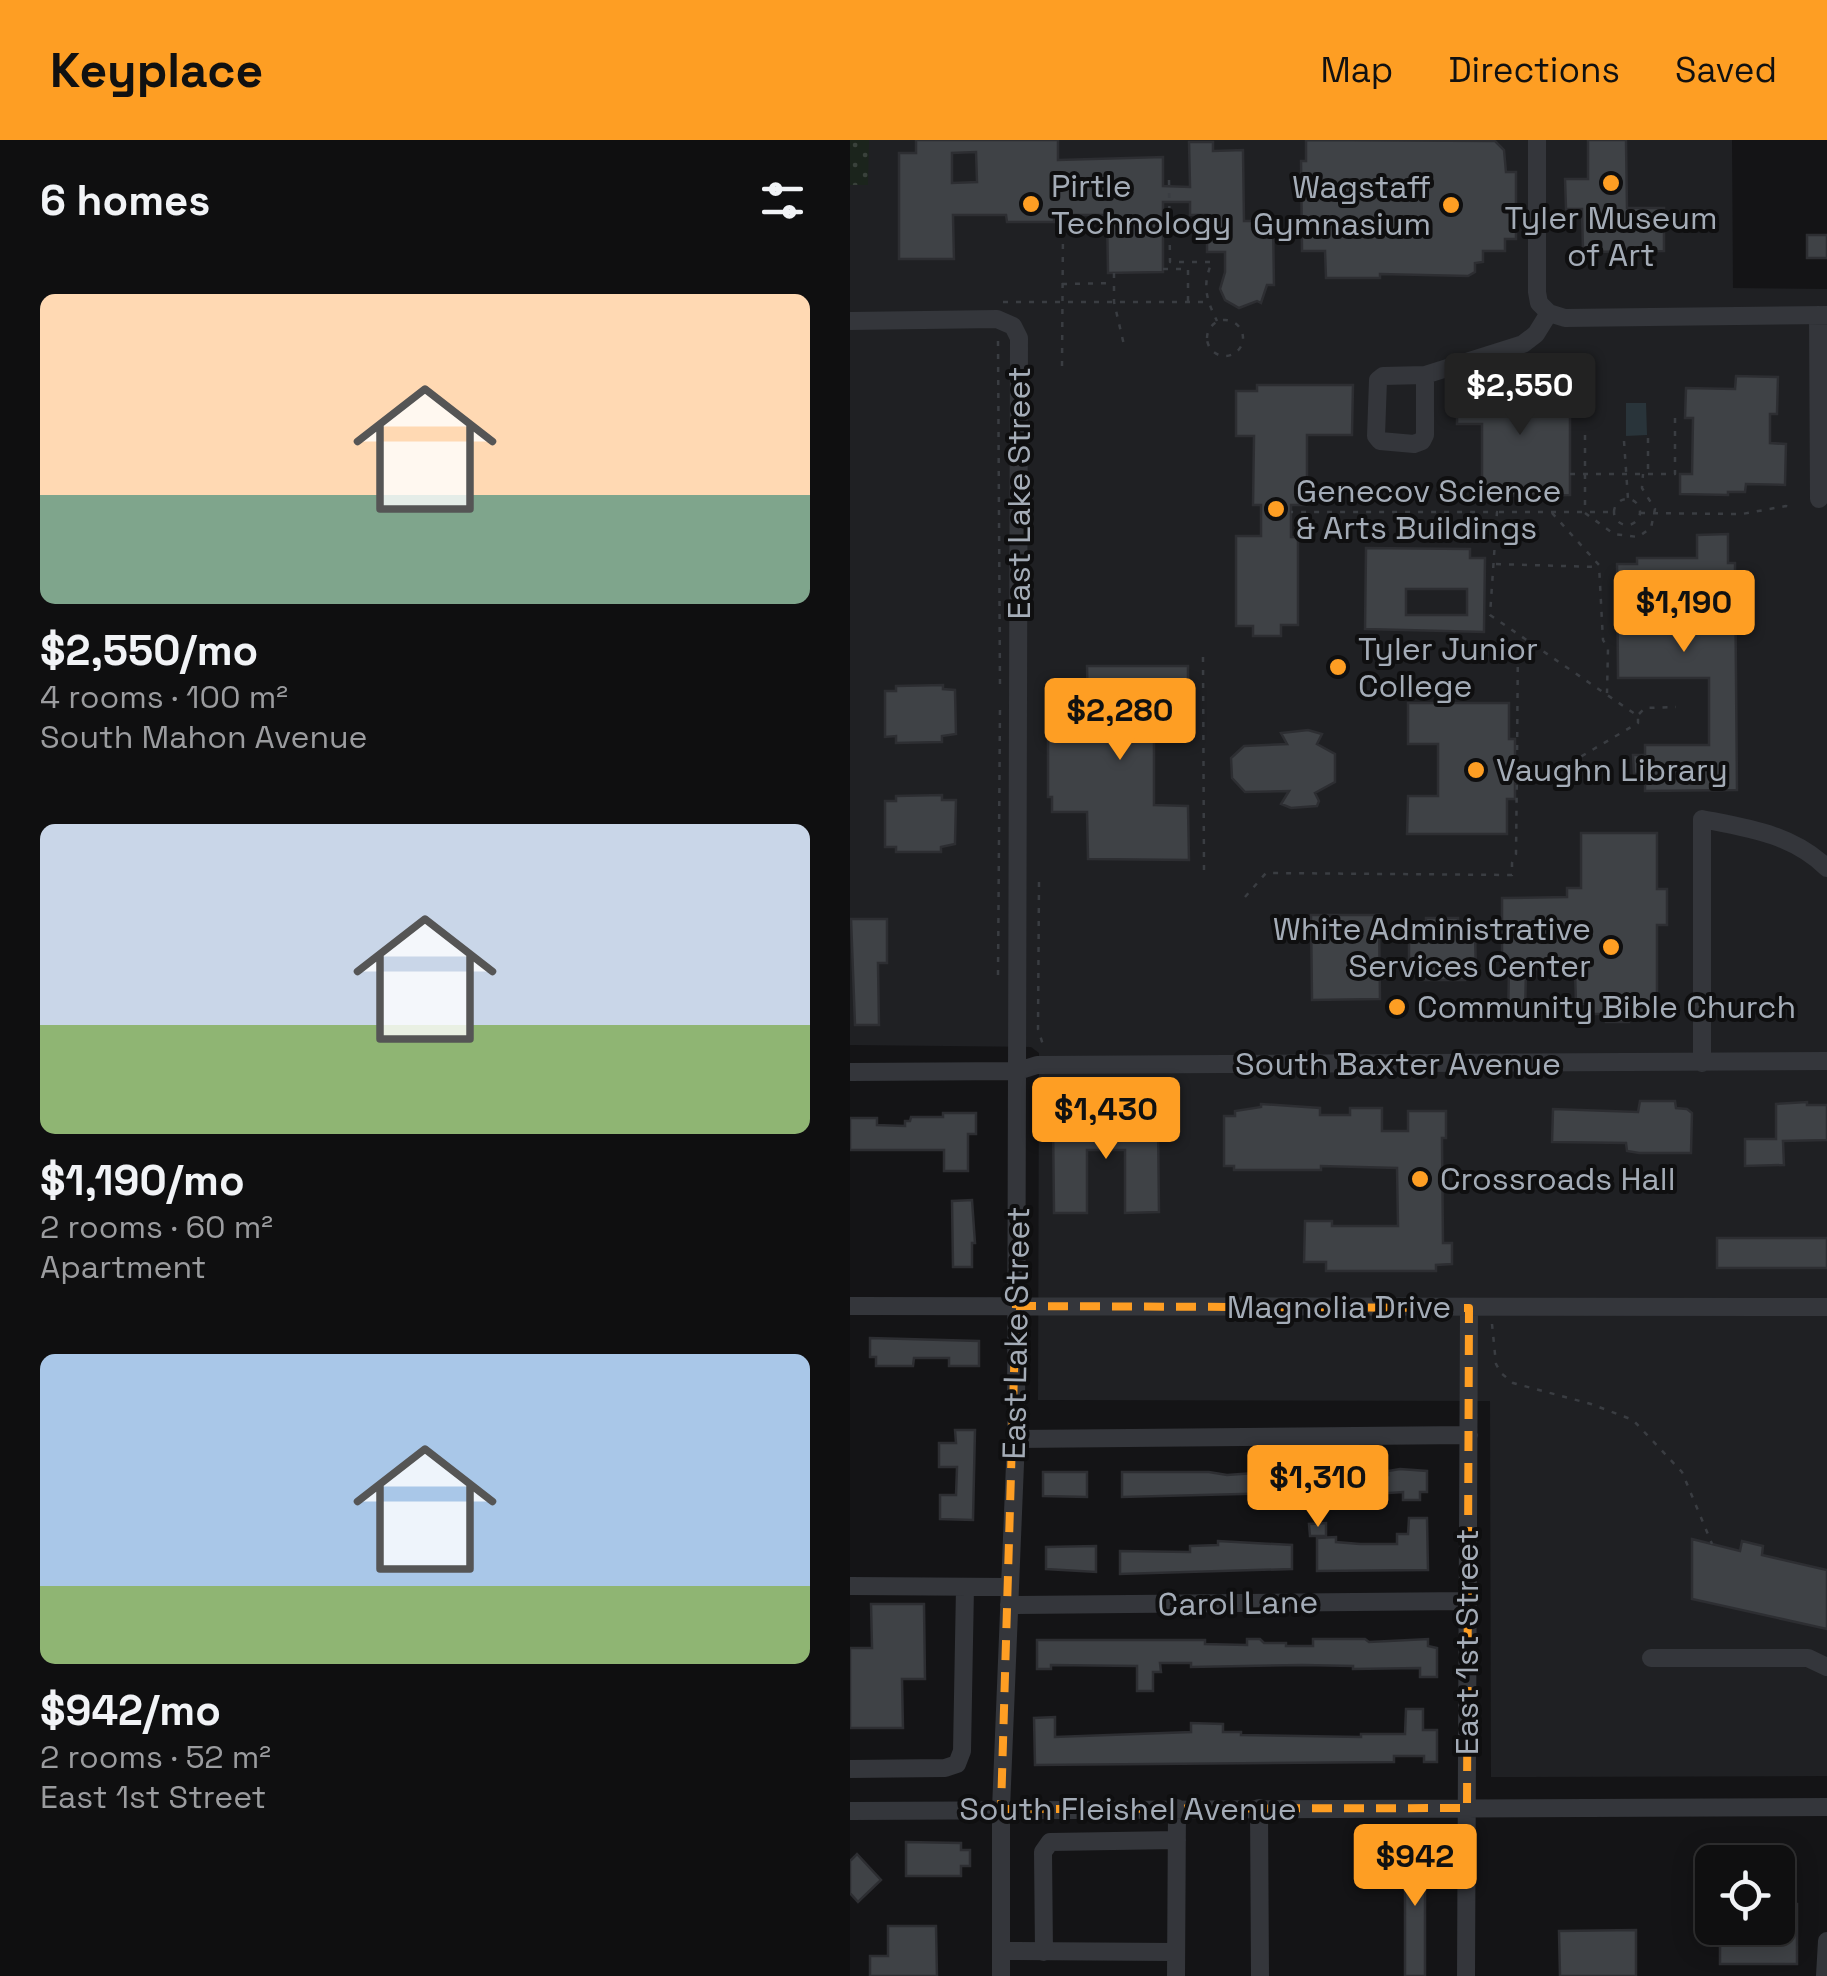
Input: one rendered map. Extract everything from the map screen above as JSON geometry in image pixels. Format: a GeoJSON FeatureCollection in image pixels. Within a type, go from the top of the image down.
{"type":"FeatureCollection","features":[{"type":"Feature","properties":{"kind":"street"},"geometry":{"type":"LineString","coordinates":[[1536,140],[1536,292],[1549,313],[1565,318],[1823,315],[1819,499],[1827,494]]}},
{"type":"Feature","properties":{"kind":"street"},"geometry":{"type":"LineString","coordinates":[[850,321],[1001,311]]}},
{"type":"Feature","properties":{"kind":"street","name":"East Lake Street"},"geometry":{"type":"LineString","coordinates":[[1001,311],[1016,330],[1020,366],[1016,1439],[1002,1810],[1001,1976]]}},
{"type":"Feature","properties":{"kind":"street"},"geometry":{"type":"LineString","coordinates":[[1425,376],[1422,441],[1380,442],[1376,436],[1378,380],[1383,376],[1425,376],[1523,344],[1536,334],[1549,313]]}},
{"type":"Feature","properties":{"kind":"street"},"geometry":{"type":"LineString","coordinates":[[1702,1062],[1702,820],[1776,836],[1804,848],[1827,868]]}},
{"type":"Feature","properties":{"kind":"street","name":"South Baxter Avenue"},"geometry":{"type":"LineString","coordinates":[[850,1072],[1018,1071],[1056,1065],[1827,1062]]}},
{"type":"Feature","properties":{"kind":"street","name":"Magnolia Drive"},"geometry":{"type":"LineString","coordinates":[[850,1306],[1827,1307]]}},
{"type":"Feature","properties":{"kind":"street","name":"East 1st Street"},"geometry":{"type":"LineString","coordinates":[[1466,1976],[1469,1308]]}},
{"type":"Feature","properties":{"kind":"street"},"geometry":{"type":"LineString","coordinates":[[1016,1439],[1469,1434]]}},
{"type":"Feature","properties":{"kind":"street","name":"Carol Lane"},"geometry":{"type":"LineString","coordinates":[[850,1586],[965,1587],[1009,1596],[1467,1601]]}},
{"type":"Feature","properties":{"kind":"street"},"geometry":{"type":"LineString","coordinates":[[850,1768],[945,1768],[957,1764],[962,1751],[965,1587]]}},
{"type":"Feature","properties":{"kind":"street"},"geometry":{"type":"LineString","coordinates":[[1651,1658],[1808,1658],[1827,1667]]}},
{"type":"Feature","properties":{"kind":"street","name":"South Fleishel Avenue"},"geometry":{"type":"LineString","coordinates":[[850,1811],[1827,1807]]}},
{"type":"Feature","properties":{"kind":"street"},"geometry":{"type":"LineString","coordinates":[[1176,1976],[1177,1808]]}},
{"type":"Feature","properties":{"kind":"street"},"geometry":{"type":"LineString","coordinates":[[1259,1808],[1260,1976]]}},
{"type":"Feature","properties":{"kind":"street"},"geometry":{"type":"LineString","coordinates":[[1044,1952],[1046,1846],[1050,1842],[1177,1840]]}},
{"type":"Feature","properties":{"kind":"street"},"geometry":{"type":"LineString","coordinates":[[1825,1976],[1827,1940]]}},
{"type":"Feature","properties":{"kind":"street"},"geometry":{"type":"LineString","coordinates":[[1001,1951],[1176,1952]]}},
{"type":"Feature","properties":{"kind":"path"},"geometry":{"type":"LineString","coordinates":[[1168,180],[1166,228],[1170,262],[1212,262],[1205,288],[1218,321]]}},
{"type":"Feature","properties":{"kind":"path"},"geometry":{"type":"LineString","coordinates":[[1062,366],[1063,231],[1108,231]]}},
{"type":"Feature","properties":{"kind":"path"},"geometry":{"type":"LineString","coordinates":[[1163,269],[1188,269],[1188,302]]}},
{"type":"Feature","properties":{"kind":"path"},"geometry":{"type":"LineString","coordinates":[[1114,273],[1114,302],[1124,345]]}},
{"type":"Feature","properties":{"kind":"path"},"geometry":{"type":"LineString","coordinates":[[1062,284],[1114,283]]}},
{"type":"Feature","properties":{"kind":"path"},"geometry":{"type":"LineString","coordinates":[[998,975],[1001,311],[1062,302],[1208,302]]}},
{"type":"Feature","properties":{"kind":"path"},"geometry":{"type":"LineString","coordinates":[[1229,320],[1242,330],[1243,341],[1233,354],[1222,356],[1209,346],[1207,334],[1218,321],[1229,320]]}},
{"type":"Feature","properties":{"kind":"path"},"geometry":{"type":"LineString","coordinates":[[1570,474],[1676,474],[1675,416]]}},
{"type":"Feature","properties":{"kind":"path"},"geometry":{"type":"LineString","coordinates":[[1585,435],[1585,513]]}},
{"type":"Feature","properties":{"kind":"path"},"geometry":{"type":"LineString","coordinates":[[1585,513],[1614,534],[1634,538],[1648,532],[1655,513],[1653,501],[1642,488],[1648,438]]}},
{"type":"Feature","properties":{"kind":"path"},"geometry":{"type":"LineString","coordinates":[[1624,441],[1628,499]]}},
{"type":"Feature","properties":{"kind":"path"},"geometry":{"type":"LineString","coordinates":[[1628,499],[1635,502],[1640,513],[1627,524],[1617,520],[1614,512],[1620,501],[1628,499]]}},
{"type":"Feature","properties":{"kind":"path"},"geometry":{"type":"LineString","coordinates":[[1640,513],[1742,514],[1786,506],[1791,510]]}},
{"type":"Feature","properties":{"kind":"path"},"geometry":{"type":"LineString","coordinates":[[1291,512],[1614,512]]}},
{"type":"Feature","properties":{"kind":"path"},"geometry":{"type":"LineString","coordinates":[[1497,512],[1490,615],[1638,716]]}},
{"type":"Feature","properties":{"kind":"path"},"geometry":{"type":"LineString","coordinates":[[1552,513],[1599,568],[1603,640],[1608,649],[1607,694]]}},
{"type":"Feature","properties":{"kind":"path"},"geometry":{"type":"LineString","coordinates":[[1494,564],[1599,568]]}},
{"type":"Feature","properties":{"kind":"path"},"geometry":{"type":"LineString","coordinates":[[1245,897],[1266,874],[1512,876],[1516,854],[1518,634]]}},
{"type":"Feature","properties":{"kind":"path"},"geometry":{"type":"LineString","coordinates":[[1203,656],[1204,870]]}},
{"type":"Feature","properties":{"kind":"path"},"geometry":{"type":"LineString","coordinates":[[1517,764],[1570,763],[1638,724],[1638,716],[1645,708],[1676,707]]}},
{"type":"Feature","properties":{"kind":"path"},"geometry":{"type":"LineString","coordinates":[[1040,882],[1038,1029],[1040,1044],[1048,1050]]}},
{"type":"Feature","properties":{"kind":"path"},"geometry":{"type":"LineString","coordinates":[[1492,1308],[1493,1352],[1500,1373],[1514,1383],[1634,1420],[1682,1472],[1712,1544]]}},
{"type":"Feature","properties":{"kind":"highlighted area"},"geometry":{"type":"Polygon","coordinates":[[[1016,1306],[1469,1308],[1467,1808],[1001,1809],[1016,1306]]]}},
{"type":"Feature","properties":{"kind":"shaded area","name":"Tyler Junior College"},"geometry":{"type":"Polygon","coordinates":[[[850,140],[1732,140],[1733,288],[1827,289],[1827,1776],[1491,1777],[1490,1401],[1038,1400],[1039,1053],[1031,1047],[850,1045],[850,140]]]}},
{"type":"Feature","properties":{"kind":"shaded area"},"geometry":{"type":"Polygon","coordinates":[[[850,140],[869,140],[868,185],[850,185],[850,140]]]}},
{"type":"Feature","properties":{"kind":"shaded area"},"geometry":{"type":"Polygon","coordinates":[[[1626,403],[1646,403],[1647,435],[1626,436],[1626,403]]]}},
{"type":"Feature","properties":{"kind":"building"},"geometry":{"type":"Polygon","coordinates":[[[916,140],[1058,140],[1058,160],[1163,157],[1163,186],[1190,187],[1189,142],[1213,142],[1213,151],[1243,150],[1244,221],[1273,221],[1274,285],[1267,285],[1261,303],[1239,308],[1225,300],[1220,289],[1225,252],[1207,252],[1207,215],[1190,215],[1190,202],[1163,202],[1163,272],[1108,273],[1107,215],[1054,215],[1054,222],[1007,222],[1006,215],[953,215],[954,259],[899,259],[899,153],[916,153],[916,140]],[[976,152],[952,153],[952,183],[977,182],[976,152]]]}},
{"type":"Feature","properties":{"kind":"building"},"geometry":{"type":"Polygon","coordinates":[[[1306,140],[1495,141],[1504,150],[1506,172],[1516,172],[1516,239],[1505,239],[1505,251],[1483,251],[1483,262],[1475,263],[1475,272],[1468,276],[1380,274],[1380,278],[1326,278],[1325,251],[1302,251],[1301,161],[1306,161],[1306,140]]]}},
{"type":"Feature","properties":{"kind":"building"},"geometry":{"type":"Polygon","coordinates":[[[1588,140],[1626,140],[1627,208],[1664,208],[1664,251],[1583,252],[1582,209],[1566,209],[1565,179],[1588,179],[1588,140]]]}},
{"type":"Feature","properties":{"kind":"building"},"geometry":{"type":"Polygon","coordinates":[[[1807,235],[1827,235],[1827,258],[1807,258],[1807,235]]]}},
{"type":"Feature","properties":{"kind":"building"},"geometry":{"type":"Polygon","coordinates":[[[1736,376],[1778,377],[1777,414],[1770,414],[1770,443],[1786,444],[1785,485],[1746,484],[1745,492],[1728,495],[1680,494],[1680,474],[1692,474],[1693,418],[1685,418],[1686,388],[1735,389],[1736,376]]]}},
{"type":"Feature","properties":{"kind":"building"},"geometry":{"type":"Polygon","coordinates":[[[1457,383],[1512,383],[1512,390],[1570,390],[1570,495],[1482,496],[1482,424],[1457,424],[1457,383]]]}},
{"type":"Feature","properties":{"kind":"building","name":"Genecov Science & Arts Buildings"},"geometry":{"type":"Polygon","coordinates":[[[1257,385],[1353,385],[1352,435],[1307,435],[1307,505],[1291,505],[1291,537],[1298,537],[1298,625],[1281,625],[1281,636],[1253,636],[1253,626],[1236,626],[1236,536],[1261,536],[1261,505],[1253,505],[1254,436],[1236,436],[1236,391],[1257,391],[1257,385]]]}},
{"type":"Feature","properties":{"kind":"building"},"geometry":{"type":"Polygon","coordinates":[[[1728,534],[1728,563],[1735,563],[1737,790],[1645,791],[1645,774],[1634,774],[1633,755],[1645,755],[1645,745],[1709,745],[1709,678],[1618,678],[1617,564],[1637,564],[1637,558],[1697,558],[1697,535],[1728,534]]]}},
{"type":"Feature","properties":{"kind":"building"},"geometry":{"type":"Polygon","coordinates":[[[1366,548],[1470,549],[1470,558],[1485,558],[1484,632],[1365,629],[1366,548]],[[1406,589],[1406,615],[1467,615],[1467,589],[1406,589]]]}},
{"type":"Feature","properties":{"kind":"building"},"geometry":{"type":"Polygon","coordinates":[[[1087,666],[1188,666],[1188,721],[1154,721],[1154,805],[1188,806],[1189,860],[1088,859],[1087,812],[1052,812],[1052,797],[1048,797],[1051,713],[1088,713],[1087,666]]]}},
{"type":"Feature","properties":{"kind":"building"},"geometry":{"type":"Polygon","coordinates":[[[943,685],[943,689],[955,690],[956,734],[942,736],[942,742],[896,743],[896,736],[885,737],[885,691],[896,691],[896,686],[943,685]]]}},
{"type":"Feature","properties":{"kind":"building","name":"Vaughn Library"},"geometry":{"type":"Polygon","coordinates":[[[1408,703],[1509,703],[1509,739],[1515,739],[1515,799],[1507,799],[1507,834],[1407,834],[1408,796],[1438,796],[1438,744],[1408,744],[1408,703]]]}},
{"type":"Feature","properties":{"kind":"building"},"geometry":{"type":"Polygon","coordinates":[[[1308,730],[1322,734],[1317,744],[1335,754],[1335,782],[1315,793],[1317,806],[1291,808],[1281,804],[1289,791],[1245,792],[1232,778],[1231,758],[1244,746],[1287,744],[1281,733],[1308,730]]]}},
{"type":"Feature","properties":{"kind":"building"},"geometry":{"type":"Polygon","coordinates":[[[942,795],[942,800],[956,800],[955,844],[941,847],[941,852],[896,852],[896,847],[885,847],[885,801],[896,801],[896,796],[942,795]]]}},
{"type":"Feature","properties":{"kind":"building","name":"White Administrative Services Center"},"geometry":{"type":"Polygon","coordinates":[[[1581,833],[1657,833],[1657,889],[1667,889],[1667,925],[1657,925],[1657,1017],[1606,1022],[1606,1014],[1588,1014],[1587,1004],[1576,1004],[1575,971],[1526,969],[1525,1017],[1508,1017],[1509,969],[1502,969],[1502,898],[1567,897],[1567,888],[1581,888],[1581,833]]]}},
{"type":"Feature","properties":{"kind":"building"},"geometry":{"type":"Polygon","coordinates":[[[1311,915],[1379,915],[1380,999],[1312,1000],[1311,915]]]}},
{"type":"Feature","properties":{"kind":"building"},"geometry":{"type":"Polygon","coordinates":[[[1426,918],[1471,922],[1475,930],[1476,975],[1465,974],[1465,980],[1420,980],[1420,975],[1409,975],[1409,929],[1413,929],[1413,921],[1426,922],[1426,918]]]}},
{"type":"Feature","properties":{"kind":"building"},"geometry":{"type":"Polygon","coordinates":[[[851,919],[887,919],[887,963],[878,963],[879,1025],[855,1025],[851,919]]]}},
{"type":"Feature","properties":{"kind":"building"},"geometry":{"type":"Polygon","coordinates":[[[1640,1101],[1675,1101],[1676,1108],[1692,1113],[1691,1153],[1639,1153],[1627,1151],[1626,1143],[1552,1142],[1553,1109],[1638,1112],[1640,1101]]]}},
{"type":"Feature","properties":{"kind":"building"},"geometry":{"type":"Polygon","coordinates":[[[1261,1104],[1320,1108],[1320,1115],[1350,1115],[1350,1108],[1382,1108],[1382,1131],[1408,1131],[1408,1111],[1446,1111],[1446,1138],[1442,1138],[1443,1243],[1452,1243],[1452,1264],[1436,1265],[1436,1271],[1326,1271],[1326,1262],[1304,1262],[1305,1221],[1332,1221],[1332,1226],[1398,1226],[1397,1168],[1234,1170],[1234,1166],[1224,1166],[1224,1116],[1235,1116],[1235,1111],[1261,1104]]]}},
{"type":"Feature","properties":{"kind":"building"},"geometry":{"type":"Polygon","coordinates":[[[1776,1104],[1827,1105],[1827,1140],[1783,1141],[1784,1165],[1745,1166],[1745,1139],[1776,1139],[1776,1104]]]}},
{"type":"Feature","properties":{"kind":"building"},"geometry":{"type":"Polygon","coordinates":[[[943,1113],[976,1113],[976,1134],[968,1134],[968,1171],[944,1171],[944,1150],[850,1150],[850,1118],[877,1118],[877,1125],[905,1126],[911,1117],[943,1117],[943,1113]]]}},
{"type":"Feature","properties":{"kind":"building"},"geometry":{"type":"Polygon","coordinates":[[[1158,1121],[1159,1212],[1125,1213],[1125,1150],[1087,1150],[1087,1213],[1054,1213],[1053,1122],[1158,1121]]]}},
{"type":"Feature","properties":{"kind":"building"},"geometry":{"type":"Polygon","coordinates":[[[972,1200],[972,1267],[953,1267],[952,1201],[972,1200]]]}},
{"type":"Feature","properties":{"kind":"building"},"geometry":{"type":"Polygon","coordinates":[[[1717,1238],[1827,1238],[1827,1268],[1717,1268],[1717,1238]]]}},
{"type":"Feature","properties":{"kind":"building"},"geometry":{"type":"Polygon","coordinates":[[[870,1338],[979,1341],[979,1366],[949,1366],[949,1358],[914,1358],[913,1366],[876,1366],[876,1357],[870,1357],[870,1338]]]}},
{"type":"Feature","properties":{"kind":"building"},"geometry":{"type":"Polygon","coordinates":[[[955,1430],[975,1430],[973,1520],[940,1519],[940,1495],[956,1495],[957,1467],[939,1467],[939,1443],[956,1443],[955,1430]]]}},
{"type":"Feature","properties":{"kind":"building"},"geometry":{"type":"Polygon","coordinates":[[[1388,1471],[1427,1471],[1427,1492],[1420,1492],[1420,1500],[1403,1500],[1403,1492],[1343,1496],[1343,1502],[1317,1499],[1317,1492],[1122,1497],[1122,1472],[1388,1475],[1388,1471]]]}},
{"type":"Feature","properties":{"kind":"building"},"geometry":{"type":"Polygon","coordinates":[[[1043,1472],[1087,1472],[1087,1497],[1043,1496],[1043,1472]]]}},
{"type":"Feature","properties":{"kind":"building"},"geometry":{"type":"Polygon","coordinates":[[[1409,1518],[1427,1518],[1428,1570],[1317,1571],[1317,1538],[1397,1544],[1397,1534],[1408,1534],[1409,1518]]]}},
{"type":"Feature","properties":{"kind":"building"},"geometry":{"type":"Polygon","coordinates":[[[1326,1523],[1326,1536],[1310,1536],[1309,1524],[1326,1523]]]}},
{"type":"Feature","properties":{"kind":"building"},"geometry":{"type":"Polygon","coordinates":[[[1692,1539],[1740,1551],[1742,1541],[1763,1546],[1762,1555],[1827,1570],[1827,1629],[1692,1599],[1692,1539]]]}},
{"type":"Feature","properties":{"kind":"building"},"geometry":{"type":"Polygon","coordinates":[[[1218,1541],[1292,1545],[1292,1569],[1120,1574],[1120,1551],[1190,1552],[1190,1546],[1218,1545],[1218,1541]]]}},
{"type":"Feature","properties":{"kind":"building"},"geometry":{"type":"Polygon","coordinates":[[[1096,1546],[1096,1572],[1046,1569],[1046,1547],[1096,1546]]]}},
{"type":"Feature","properties":{"kind":"building"},"geometry":{"type":"Polygon","coordinates":[[[871,1604],[924,1604],[925,1679],[902,1679],[903,1728],[850,1728],[850,1648],[872,1648],[871,1604]]]}},
{"type":"Feature","properties":{"kind":"building"},"geometry":{"type":"Polygon","coordinates":[[[1247,1639],[1313,1646],[1313,1639],[1428,1639],[1428,1646],[1437,1648],[1437,1677],[1420,1677],[1420,1668],[1191,1667],[1191,1663],[1160,1663],[1161,1672],[1153,1672],[1153,1691],[1137,1691],[1137,1666],[1051,1665],[1051,1669],[1037,1669],[1037,1640],[1205,1640],[1205,1644],[1247,1645],[1247,1639]]]}},
{"type":"Feature","properties":{"kind":"building"},"geometry":{"type":"Polygon","coordinates":[[[1406,1709],[1423,1709],[1423,1730],[1437,1730],[1437,1762],[1424,1762],[1424,1756],[1394,1756],[1394,1762],[1035,1765],[1034,1718],[1055,1717],[1055,1737],[1191,1732],[1191,1723],[1223,1724],[1223,1732],[1241,1735],[1361,1737],[1405,1734],[1406,1709]]]}},
{"type":"Feature","properties":{"kind":"building"},"geometry":{"type":"Polygon","coordinates":[[[906,1842],[961,1843],[961,1850],[970,1850],[970,1866],[961,1866],[961,1876],[906,1876],[906,1842]]]}},
{"type":"Feature","properties":{"kind":"building"},"geometry":{"type":"Polygon","coordinates":[[[1405,1842],[1425,1842],[1425,1976],[1405,1976],[1405,1842]]]}},
{"type":"Feature","properties":{"kind":"building"},"geometry":{"type":"Polygon","coordinates":[[[857,1854],[881,1880],[858,1902],[850,1893],[850,1861],[857,1854]]]}},
{"type":"Feature","properties":{"kind":"building"},"geometry":{"type":"Polygon","coordinates":[[[1797,1904],[1797,1964],[1720,1964],[1720,1945],[1795,1945],[1797,1904]]]}},
{"type":"Feature","properties":{"kind":"building"},"geometry":{"type":"Polygon","coordinates":[[[888,1926],[936,1926],[937,1976],[870,1976],[870,1956],[888,1956],[888,1926]]]}},
{"type":"Feature","properties":{"kind":"building"},"geometry":{"type":"Polygon","coordinates":[[[1636,1930],[1636,1976],[1560,1976],[1559,1931],[1636,1930]]]}},
{"type":"Feature","properties":{"kind":"place","name":"Tyler Museum of Art"},"geometry":{"type":"Point","coordinates":[1611,183]}},
{"type":"Feature","properties":{"kind":"place","name":"Pirtle Technology"},"geometry":{"type":"Point","coordinates":[1031,204]}},
{"type":"Feature","properties":{"kind":"place","name":"Wagstaff Gymnasium"},"geometry":{"type":"Point","coordinates":[1451,205]}},
{"type":"Feature","properties":{"kind":"place","name":"Genecov Science & Arts Buildings"},"geometry":{"type":"Point","coordinates":[1276,509]}},
{"type":"Feature","properties":{"kind":"place","name":"Tyler Junior College"},"geometry":{"type":"Point","coordinates":[1338,667]}},
{"type":"Feature","properties":{"kind":"place","name":"Vaughn Library"},"geometry":{"type":"Point","coordinates":[1476,770]}},
{"type":"Feature","properties":{"kind":"place","name":"White Administrative Services Center"},"geometry":{"type":"Point","coordinates":[1611,947]}},
{"type":"Feature","properties":{"kind":"place","name":"Community Bible Church"},"geometry":{"type":"Point","coordinates":[1397,1007]}},
{"type":"Feature","properties":{"kind":"place","name":"Crossroads Hall"},"geometry":{"type":"Point","coordinates":[1420,1179]}}]}
